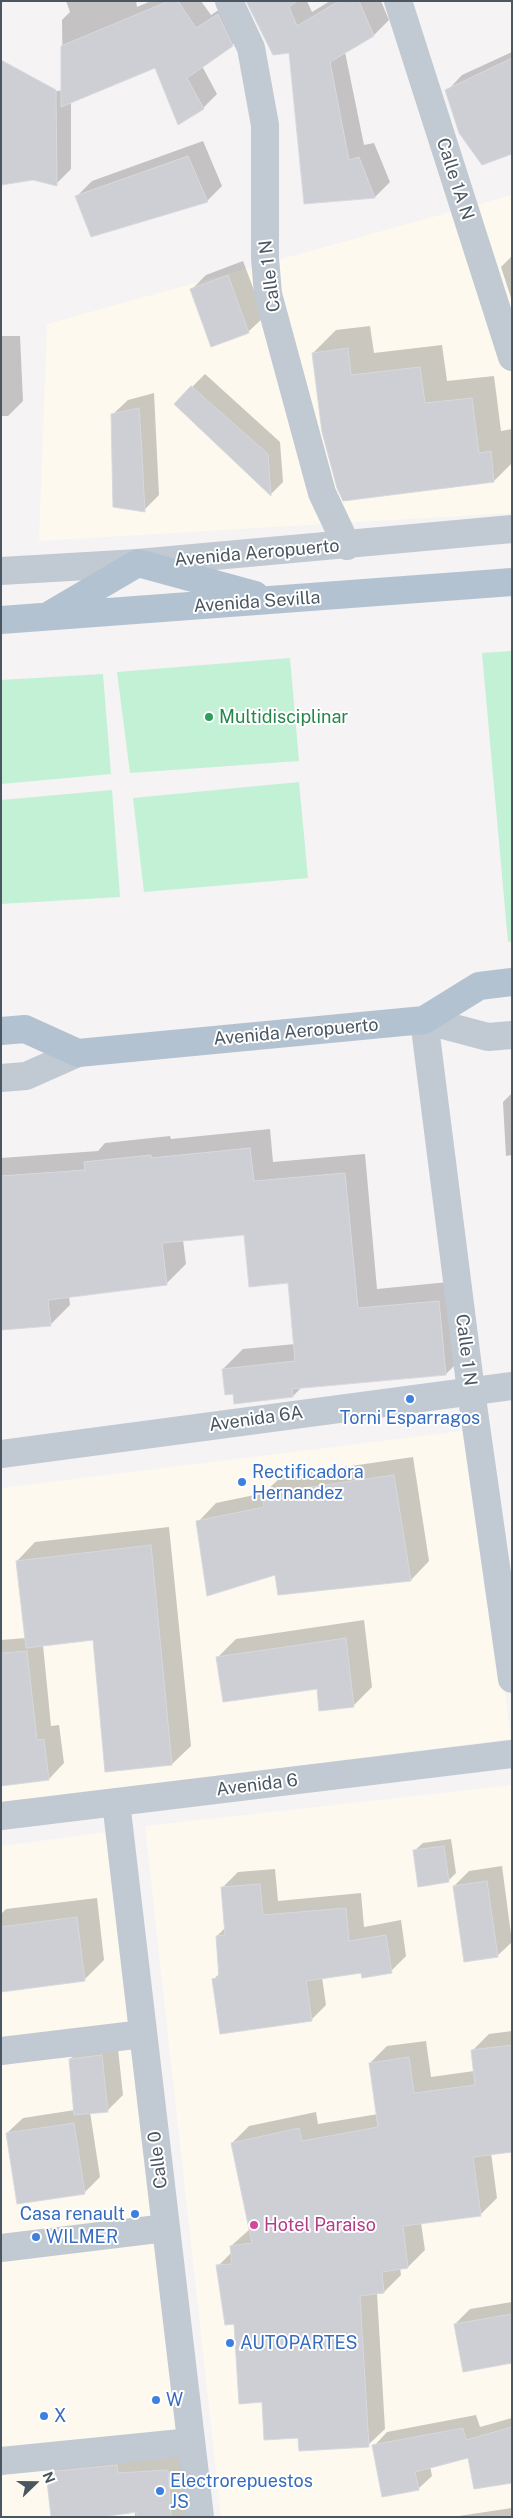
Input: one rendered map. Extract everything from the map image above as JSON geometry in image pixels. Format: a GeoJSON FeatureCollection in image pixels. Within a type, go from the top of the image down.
{"type":"FeatureCollection","features":[{"type":"Feature","properties":{"kind":"main road"},"geometry":{"type":"LineString","coordinates":[[44,618],[138,564],[273,600]]}},
{"type":"Feature","properties":{"kind":"main road","name":"Avenida Sevilla"},"geometry":{"type":"LineString","coordinates":[[1,620],[512,582]]}},
{"type":"Feature","properties":{"kind":"main road"},"geometry":{"type":"LineString","coordinates":[[424,1020],[479,986],[512,982]]}},
{"type":"Feature","properties":{"kind":"main road","name":"Avenida Aeropuerto"},"geometry":{"type":"LineString","coordinates":[[1,1031],[25,1029],[78,1053],[424,1020]]}},
{"type":"Feature","properties":{"kind":"street","name":"Calle 1 N"},"geometry":{"type":"LineString","coordinates":[[230,1],[251,48],[265,125],[265,258],[268,294],[322,493],[347,546]]}},
{"type":"Feature","properties":{"kind":"street","name":"Calle 1A N"},"geometry":{"type":"LineString","coordinates":[[398,1],[512,357]]}},
{"type":"Feature","properties":{"kind":"street","name":"Avenida Aeropuerto"},"geometry":{"type":"LineString","coordinates":[[1,571],[138,564],[347,546],[512,529]]}},
{"type":"Feature","properties":{"kind":"street","name":"Calle 1 N"},"geometry":{"type":"LineString","coordinates":[[424,1020],[471,1390],[512,1679]]}},
{"type":"Feature","properties":{"kind":"street","name":"Avenida Aeropuerto"},"geometry":{"type":"LineString","coordinates":[[424,1020],[488,1037],[512,1034]]}},
{"type":"Feature","properties":{"kind":"street","name":"Avenida Aeropuerto"},"geometry":{"type":"LineString","coordinates":[[1,1078],[26,1076],[78,1053]]}},
{"type":"Feature","properties":{"kind":"street","name":"Avenida 6A"},"geometry":{"type":"LineString","coordinates":[[1,1454],[512,1386]]}},
{"type":"Feature","properties":{"kind":"street","name":"Avenida 6"},"geometry":{"type":"LineString","coordinates":[[1,1816],[512,1754]]}},
{"type":"Feature","properties":{"kind":"street","name":"Calle 0"},"geometry":{"type":"LineString","coordinates":[[116,1802],[200,2517]]}},
{"type":"Feature","properties":{"kind":"street"},"geometry":{"type":"LineString","coordinates":[[1,2051],[143,2034]]}},
{"type":"Feature","properties":{"kind":"street"},"geometry":{"type":"LineString","coordinates":[[1,2248],[166,2228]]}},
{"type":"Feature","properties":{"kind":"street"},"geometry":{"type":"LineString","coordinates":[[1,2461],[191,2442]]}},
{"type":"Feature","properties":{"kind":"shaded area"},"geometry":{"type":"Polygon","coordinates":[[[512,195],[512,513],[39,541],[47,324],[512,195]]]}},
{"type":"Feature","properties":{"kind":"shaded area"},"geometry":{"type":"Polygon","coordinates":[[[470,1430],[511,1739],[1,1803],[1,1488],[470,1430]]]}},
{"type":"Feature","properties":{"kind":"shaded area"},"geometry":{"type":"Polygon","coordinates":[[[512,1785],[512,2517],[221,2517],[145,1826],[512,1785]]]}},
{"type":"Feature","properties":{"kind":"shaded area"},"geometry":{"type":"Polygon","coordinates":[[[107,1832],[189,2517],[1,2517],[1,1846],[107,1832]]]}},
{"type":"Feature","properties":{"kind":"green space"},"geometry":{"type":"Polygon","coordinates":[[[512,651],[512,941],[508,942],[482,653],[512,651]]]}},
{"type":"Feature","properties":{"kind":"green space","name":"Multidisciplinar"},"geometry":{"type":"Polygon","coordinates":[[[290,658],[299,761],[130,773],[117,672],[290,658]]]}},
{"type":"Feature","properties":{"kind":"green space"},"geometry":{"type":"Polygon","coordinates":[[[103,674],[111,774],[1,784],[1,680],[103,674]]]}},
{"type":"Feature","properties":{"kind":"green space"},"geometry":{"type":"Polygon","coordinates":[[[299,782],[308,878],[144,892],[133,798],[299,782]]]}},
{"type":"Feature","properties":{"kind":"green space"},"geometry":{"type":"Polygon","coordinates":[[[112,790],[120,897],[1,904],[1,800],[112,790]]]}},
{"type":"Feature","properties":{"kind":"building"},"geometry":{"type":"Polygon","coordinates":[[[169,1],[178,1],[196,28],[218,14],[233,46],[187,78],[204,109],[178,125],[155,68],[61,107],[61,46],[169,1]]]}},
{"type":"Feature","properties":{"kind":"building"},"geometry":{"type":"Polygon","coordinates":[[[246,1],[297,1],[289,7],[297,26],[339,1],[359,1],[374,36],[330,62],[349,160],[359,157],[375,198],[304,204],[289,53],[273,55],[246,1]]]}},
{"type":"Feature","properties":{"kind":"building"},"geometry":{"type":"Polygon","coordinates":[[[512,58],[512,154],[482,165],[459,133],[445,90],[512,58]]]}},
{"type":"Feature","properties":{"kind":"building"},"geometry":{"type":"Polygon","coordinates":[[[1,60],[56,90],[57,186],[33,180],[1,185],[1,60]]]}},
{"type":"Feature","properties":{"kind":"building"},"geometry":{"type":"Polygon","coordinates":[[[188,156],[208,202],[91,237],[75,196],[188,156]]]}},
{"type":"Feature","properties":{"kind":"building"},"geometry":{"type":"Polygon","coordinates":[[[228,275],[249,333],[211,347],[190,289],[228,275]]]}},
{"type":"Feature","properties":{"kind":"building"},"geometry":{"type":"Polygon","coordinates":[[[348,348],[351,375],[420,367],[425,403],[472,398],[479,453],[491,451],[494,482],[343,501],[337,488],[322,432],[312,353],[348,348]]]}},
{"type":"Feature","properties":{"kind":"building"},"geometry":{"type":"Polygon","coordinates":[[[191,386],[268,454],[271,496],[174,404],[191,386]]]}},
{"type":"Feature","properties":{"kind":"building"},"geometry":{"type":"Polygon","coordinates":[[[139,408],[145,512],[113,507],[111,414],[139,408]]]}},
{"type":"Feature","properties":{"kind":"building"},"geometry":{"type":"Polygon","coordinates":[[[250,1148],[254,1181],[345,1173],[358,1308],[439,1301],[446,1375],[292,1389],[293,1397],[234,1404],[233,1394],[225,1395],[222,1369],[295,1361],[288,1283],[249,1287],[244,1235],[162,1243],[167,1285],[48,1300],[51,1326],[1,1330],[1,1176],[85,1170],[84,1162],[151,1155],[151,1158],[250,1148]]]}},
{"type":"Feature","properties":{"kind":"building"},"geometry":{"type":"Polygon","coordinates":[[[394,1475],[411,1581],[278,1595],[275,1575],[207,1596],[196,1521],[264,1507],[262,1494],[394,1475]]]}},
{"type":"Feature","properties":{"kind":"building"},"geometry":{"type":"Polygon","coordinates":[[[151,1545],[172,1765],[105,1772],[93,1640],[26,1648],[16,1561],[151,1545]]]}},
{"type":"Feature","properties":{"kind":"building"},"geometry":{"type":"Polygon","coordinates":[[[346,1638],[354,1707],[319,1711],[317,1689],[223,1702],[216,1657],[346,1638]]]}},
{"type":"Feature","properties":{"kind":"building"},"geometry":{"type":"Polygon","coordinates":[[[27,1651],[37,1740],[44,1739],[49,1780],[1,1786],[1,1653],[27,1651]]]}},
{"type":"Feature","properties":{"kind":"building"},"geometry":{"type":"Polygon","coordinates":[[[444,1846],[449,1882],[418,1887],[413,1850],[444,1846]]]}},
{"type":"Feature","properties":{"kind":"building"},"geometry":{"type":"Polygon","coordinates":[[[487,1881],[498,1957],[464,1962],[453,1886],[487,1881]]]}},
{"type":"Feature","properties":{"kind":"building"},"geometry":{"type":"Polygon","coordinates":[[[260,1884],[263,1915],[346,1908],[349,1941],[386,1935],[392,1973],[362,1978],[361,1973],[306,1981],[312,2021],[220,2034],[212,1979],[219,1978],[216,1936],[225,1935],[221,1887],[260,1884]]]}},
{"type":"Feature","properties":{"kind":"building"},"geometry":{"type":"Polygon","coordinates":[[[77,1917],[85,1981],[1,1992],[1,1927],[77,1917]]]}},
{"type":"Feature","properties":{"kind":"building"},"geometry":{"type":"Polygon","coordinates":[[[512,2045],[512,2152],[473,2157],[481,2216],[403,2226],[408,2268],[382,2272],[384,2293],[360,2296],[369,2447],[299,2451],[298,2438],[264,2440],[262,2402],[239,2404],[234,2324],[225,2325],[216,2265],[232,2264],[230,2246],[252,2243],[231,2143],[299,2128],[302,2141],[378,2127],[369,2063],[409,2057],[414,2093],[475,2085],[471,2050],[512,2045]]]}},
{"type":"Feature","properties":{"kind":"building"},"geometry":{"type":"Polygon","coordinates":[[[102,2055],[108,2112],[74,2115],[69,2059],[102,2055]]]}},
{"type":"Feature","properties":{"kind":"building"},"geometry":{"type":"Polygon","coordinates":[[[74,2123],[85,2194],[17,2204],[6,2133],[74,2123]]]}},
{"type":"Feature","properties":{"kind":"building"},"geometry":{"type":"Polygon","coordinates":[[[512,2314],[512,2363],[463,2372],[454,2324],[512,2314]]]}},
{"type":"Feature","properties":{"kind":"building"},"geometry":{"type":"Polygon","coordinates":[[[512,2427],[512,2483],[474,2489],[468,2458],[415,2472],[419,2490],[382,2497],[372,2445],[463,2428],[466,2440],[512,2427]]]}},
{"type":"Feature","properties":{"kind":"building"},"geometry":{"type":"Polygon","coordinates":[[[117,2465],[118,2473],[168,2470],[171,2517],[137,2517],[137,2512],[101,2517],[51,2517],[46,2472],[117,2465]]]}},
{"type":"Feature","properties":{"kind":"place","name":"Multidisciplinar"},"geometry":{"type":"Point","coordinates":[209,717]}},
{"type":"Feature","properties":{"kind":"place","name":"Torni Esparragos"},"geometry":{"type":"Point","coordinates":[410,1399]}},
{"type":"Feature","properties":{"kind":"place","name":"Rectificadora Hernandez"},"geometry":{"type":"Point","coordinates":[242,1482]}},
{"type":"Feature","properties":{"kind":"place","name":"Casa renault"},"geometry":{"type":"Point","coordinates":[135,2214]}},
{"type":"Feature","properties":{"kind":"place","name":"Hotel Paraiso"},"geometry":{"type":"Point","coordinates":[254,2225]}},
{"type":"Feature","properties":{"kind":"place","name":"WILMER"},"geometry":{"type":"Point","coordinates":[36,2237]}},
{"type":"Feature","properties":{"kind":"place","name":"AUTOPARTES"},"geometry":{"type":"Point","coordinates":[230,2343]}},
{"type":"Feature","properties":{"kind":"place","name":"W"},"geometry":{"type":"Point","coordinates":[156,2400]}},
{"type":"Feature","properties":{"kind":"place","name":"X"},"geometry":{"type":"Point","coordinates":[44,2416]}},
{"type":"Feature","properties":{"kind":"place","name":"Electrorepuestos JS"},"geometry":{"type":"Point","coordinates":[160,2491]}}]}
